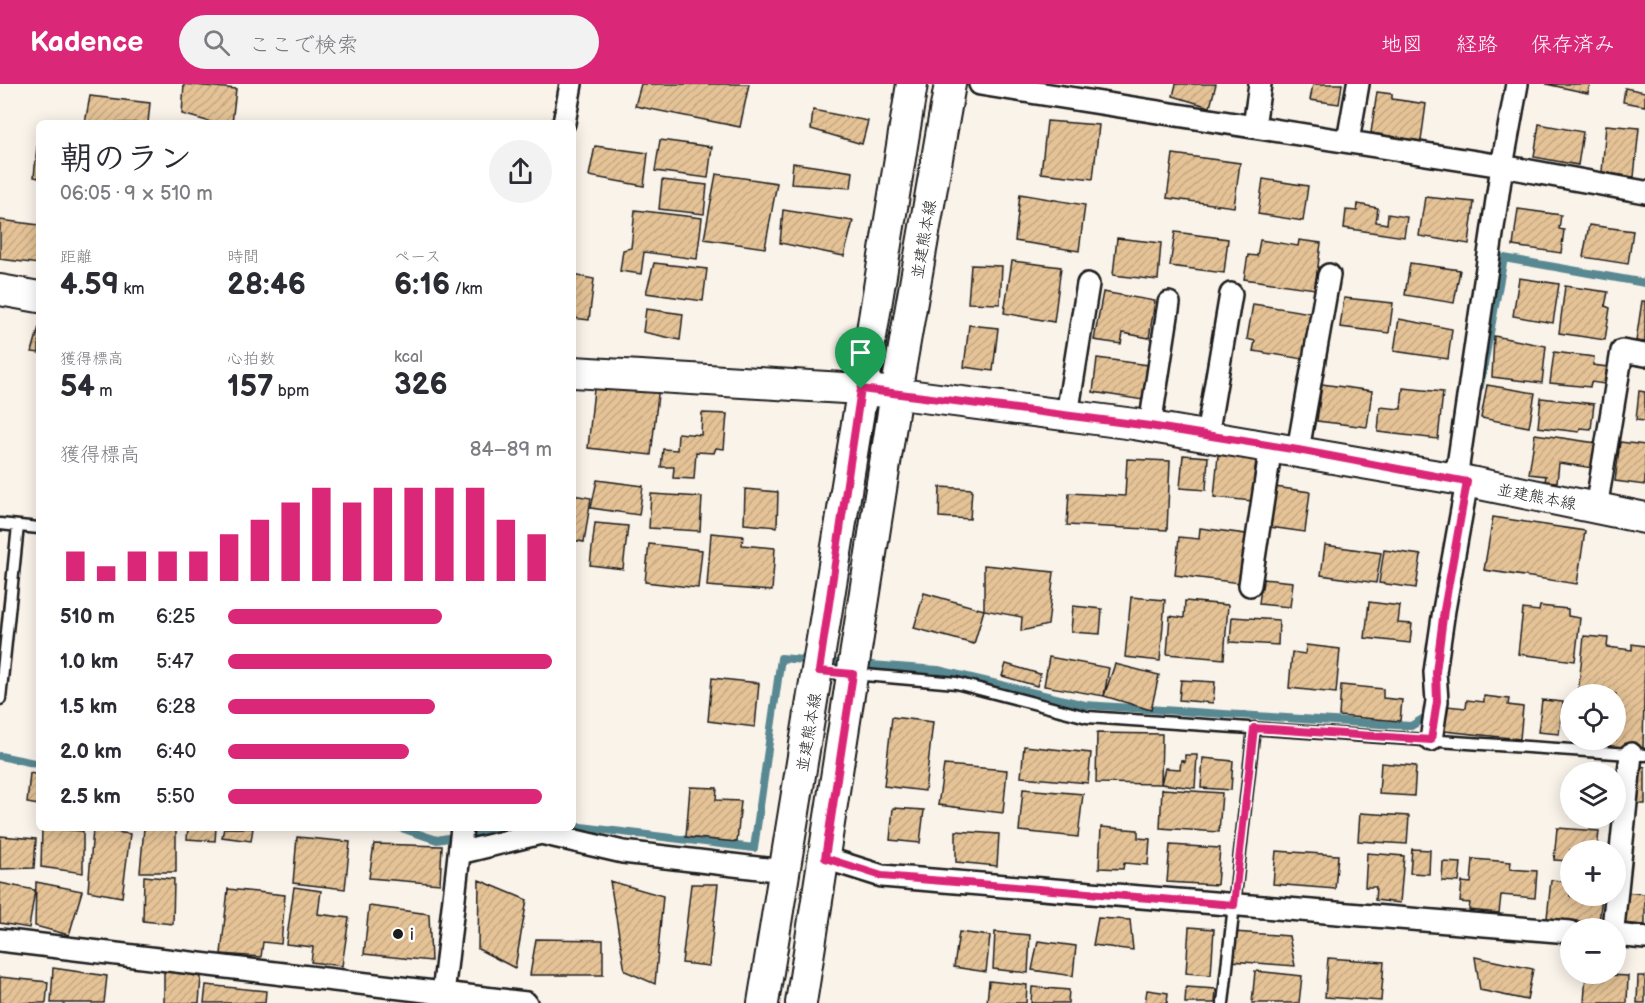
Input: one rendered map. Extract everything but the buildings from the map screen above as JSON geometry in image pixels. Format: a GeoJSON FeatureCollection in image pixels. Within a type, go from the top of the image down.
{"type":"FeatureCollection","features":[{"type":"Feature","properties":{"kind":"main road","name":"並建熊本線"},"geometry":{"type":"LineString","coordinates":[[764,1003],[784,871],[819,671],[861,389],[912,84]]}},
{"type":"Feature","properties":{"kind":"main road","name":"並建熊本線"},"geometry":{"type":"LineString","coordinates":[[801,1003],[896,393],[950,84]]}},
{"type":"Feature","properties":{"kind":"main road"},"geometry":{"type":"LineString","coordinates":[[0,290],[36,296]]}},
{"type":"Feature","properties":{"kind":"main road","name":"並建熊本線"},"geometry":{"type":"LineString","coordinates":[[576,372],[861,389],[1150,426],[1462,480],[1645,518]]}},
{"type":"Feature","properties":{"kind":"street"},"geometry":{"type":"LineString","coordinates":[[565,120],[571,84]]}},
{"type":"Feature","properties":{"kind":"street"},"geometry":{"type":"LineString","coordinates":[[980,84],[1502,166],[1645,192]]}},
{"type":"Feature","properties":{"kind":"street"},"geometry":{"type":"LineString","coordinates":[[1254,127],[1260,84]]}},
{"type":"Feature","properties":{"kind":"street"},"geometry":{"type":"LineString","coordinates":[[1348,141],[1358,84]]}},
{"type":"Feature","properties":{"kind":"street"},"geometry":{"type":"LineString","coordinates":[[1431,740],[1437,701],[1436,672],[1502,166],[1517,84]]}},
{"type":"Feature","properties":{"kind":"street"},"geometry":{"type":"LineString","coordinates":[[1250,585],[1329,275]]}},
{"type":"Feature","properties":{"kind":"street"},"geometry":{"type":"LineString","coordinates":[[1067,416],[1088,284]]}},
{"type":"Feature","properties":{"kind":"street"},"geometry":{"type":"LineString","coordinates":[[1207,436],[1231,294]]}},
{"type":"Feature","properties":{"kind":"street"},"geometry":{"type":"LineString","coordinates":[[1150,426],[1169,303]]}},
{"type":"Feature","properties":{"kind":"street"},"geometry":{"type":"LineString","coordinates":[[1596,508],[1622,351],[1645,355]]}},
{"type":"Feature","properties":{"kind":"street"},"geometry":{"type":"LineString","coordinates":[[1614,918],[1638,754]]}},
{"type":"Feature","properties":{"kind":"street"},"geometry":{"type":"LineString","coordinates":[[443,998],[462,831]]}},
{"type":"Feature","properties":{"kind":"street"},"geometry":{"type":"LineString","coordinates":[[459,854],[541,833],[623,852],[784,871]]}},
{"type":"Feature","properties":{"kind":"street"},"geometry":{"type":"LineString","coordinates":[[825,858],[882,876],[1560,931]]}},
{"type":"Feature","properties":{"kind":"street"},"geometry":{"type":"LineString","coordinates":[[1626,936],[1645,938]]}},
{"type":"Feature","properties":{"kind":"street"},"geometry":{"type":"LineString","coordinates":[[0,940],[443,998],[525,1003]]}},
{"type":"Feature","properties":{"kind":"lane"},"geometry":{"type":"LineString","coordinates":[[0,524],[36,528]]}},
{"type":"Feature","properties":{"kind":"lane"},"geometry":{"type":"LineString","coordinates":[[0,699],[18,526]]}},
{"type":"Feature","properties":{"kind":"lane"},"geometry":{"type":"LineString","coordinates":[[819,671],[956,683],[1087,717],[1638,754]]}},
{"type":"Feature","properties":{"kind":"lane"},"geometry":{"type":"LineString","coordinates":[[1223,1003],[1254,728]]}},
{"type":"Feature","properties":{"kind":"waterway"},"geometry":{"type":"LineString","coordinates":[[1480,386],[1504,258],[1645,283]]}},
{"type":"Feature","properties":{"kind":"waterway"},"geometry":{"type":"LineString","coordinates":[[576,826],[754,848],[781,658],[837,663]]}},
{"type":"Feature","properties":{"kind":"waterway"},"geometry":{"type":"LineString","coordinates":[[871,665],[938,670],[1085,705],[1411,726],[1426,717],[1427,709]]}},
{"type":"Feature","properties":{"kind":"waterway"},"geometry":{"type":"LineString","coordinates":[[0,756],[36,763]]}},
{"type":"Feature","properties":{"kind":"waterway"},"geometry":{"type":"LineString","coordinates":[[410,831],[437,840],[486,831]]}},
{"type":"Feature","properties":{"kind":"place","name":"i"},"geometry":{"type":"Point","coordinates":[398,934]}},
{"type":"Feature","properties":{"kind":"route"},"geometry":{"type":"LineString","coordinates":[[861,389],[1150,426],[1298,450],[1456,478],[1467,482],[1444,610],[1436,672],[1437,701],[1431,740],[1254,728],[1234,905],[882,876],[825,858],[853,674],[819,671],[861,389]]}}]}
